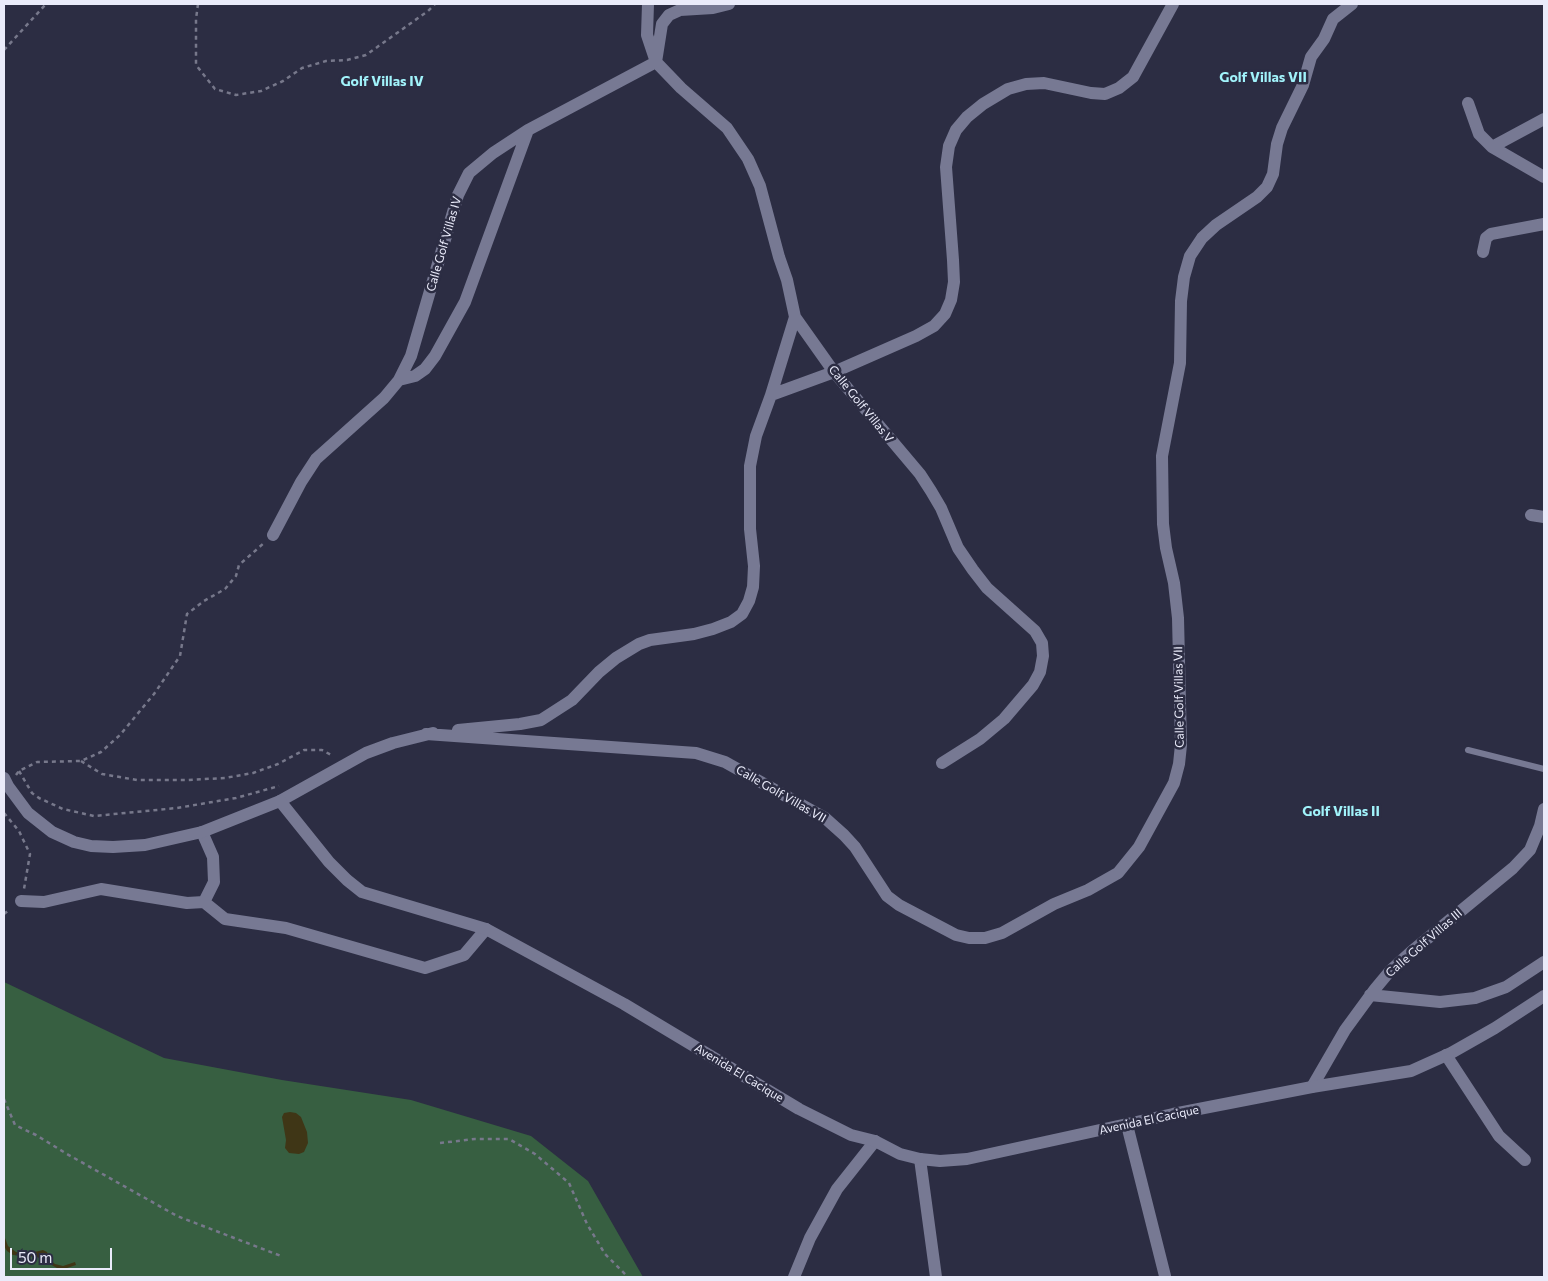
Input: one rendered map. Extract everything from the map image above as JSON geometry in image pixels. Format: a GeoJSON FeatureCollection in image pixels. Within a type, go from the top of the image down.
{"type":"FeatureCollection","features":[{"type":"Feature","properties":{"kind":"street","name":"Calle Golf Villas V"},"geometry":{"type":"LineString","coordinates":[[648,4],[648,34],[656,62],[681,88],[727,128],[748,159],[760,186],[778,256],[787,280],[795,318],[834,372],[920,474],[941,508],[958,548],[973,570],[987,588],[1035,631],[1042,643],[1043,656],[1040,672],[1033,685],[998,724],[980,739],[942,763]]}},
{"type":"Feature","properties":{"kind":"street"},"geometry":{"type":"LineString","coordinates":[[656,62],[662,24],[669,16],[680,10],[714,8],[729,4]]}},
{"type":"Feature","properties":{"kind":"street"},"geometry":{"type":"LineString","coordinates":[[771,395],[834,372],[916,336],[934,326],[945,314],[951,300],[954,282],[946,167],[949,146],[956,130],[982,104],[1008,89],[1026,84],[1044,83],[1091,93],[1105,94],[1120,88],[1133,77],[1173,4]]}},
{"type":"Feature","properties":{"kind":"street","name":"Calle Golf Villas VII"},"geometry":{"type":"LineString","coordinates":[[426,734],[696,753],[725,762],[825,818],[855,847],[887,896],[899,905],[956,936],[984,938],[1002,933],[1054,904],[1088,890],[1118,873],[1139,848],[1174,782],[1179,764],[1181,745],[1178,618],[1174,583],[1163,524],[1162,456],[1180,363],[1181,301],[1184,277],[1190,256],[1202,238],[1216,225],[1267,188],[1273,174],[1277,144],[1282,128],[1303,85],[1311,56],[1324,38],[1333,19],[1352,4]]}},
{"type":"Feature","properties":{"kind":"street","name":"Calle Golf Villas IV"},"geometry":{"type":"LineString","coordinates":[[272,535],[316,459],[384,398],[399,380],[411,356],[458,195],[469,173],[493,153],[528,130],[656,62]]}},
{"type":"Feature","properties":{"kind":"street"},"geometry":{"type":"LineString","coordinates":[[1468,103],[1479,134],[1492,147],[1544,177]]}},
{"type":"Feature","properties":{"kind":"street"},"geometry":{"type":"LineString","coordinates":[[1492,147],[1544,119]]}},
{"type":"Feature","properties":{"kind":"street"},"geometry":{"type":"LineString","coordinates":[[399,380],[415,376],[425,369],[435,356],[465,302],[528,130]]}},
{"type":"Feature","properties":{"kind":"street"},"geometry":{"type":"LineString","coordinates":[[1483,252],[1486,238],[1491,234],[1544,224]]}},
{"type":"Feature","properties":{"kind":"street"},"geometry":{"type":"LineString","coordinates":[[6,782],[28,813],[52,832],[74,842],[91,846],[113,847],[146,845],[202,832],[280,801],[366,753],[393,743],[426,734],[541,720],[572,700],[599,672],[616,658],[639,644],[650,640],[694,634],[731,622],[742,614],[754,587],[750,529],[750,466],[756,436],[780,369],[795,318]]}},
{"type":"Feature","properties":{"kind":"street"},"geometry":{"type":"LineString","coordinates":[[1531,515],[1544,517]]}},
{"type":"Feature","properties":{"kind":"street","name":"Avenida El Cacique"},"geometry":{"type":"LineString","coordinates":[[280,801],[329,862],[362,892],[486,929],[624,1004],[799,1109],[851,1135],[875,1141],[900,1154],[920,1159],[940,1161],[967,1159],[1182,1112],[1312,1087],[1411,1071],[1446,1055],[1496,1028],[1544,996]]}},
{"type":"Feature","properties":{"kind":"street","name":"Calle Golf Villas III"},"geometry":{"type":"LineString","coordinates":[[1312,1087],[1345,1030],[1390,971],[1513,868],[1530,850],[1540,826],[1544,809]]}},
{"type":"Feature","properties":{"kind":"street"},"geometry":{"type":"LineString","coordinates":[[202,832],[213,857],[214,882],[204,902]]}},
{"type":"Feature","properties":{"kind":"street"},"geometry":{"type":"LineString","coordinates":[[21,901],[44,902],[101,889],[187,903],[204,902],[225,919],[286,928],[425,968],[464,955],[486,929]]}},
{"type":"Feature","properties":{"kind":"street"},"geometry":{"type":"LineString","coordinates":[[1370,995],[1440,1002],[1476,998],[1506,987],[1544,962]]}},
{"type":"Feature","properties":{"kind":"street"},"geometry":{"type":"LineString","coordinates":[[1446,1055],[1499,1136],[1525,1160]]}},
{"type":"Feature","properties":{"kind":"street"},"geometry":{"type":"LineString","coordinates":[[1127,1125],[1165,1276]]}},
{"type":"Feature","properties":{"kind":"street"},"geometry":{"type":"LineString","coordinates":[[794,1277],[810,1238],[837,1189],[875,1141]]}},
{"type":"Feature","properties":{"kind":"street"},"geometry":{"type":"LineString","coordinates":[[920,1159],[936,1277]]}},
{"type":"Feature","properties":{"kind":"lane"},"geometry":{"type":"LineString","coordinates":[[1468,750],[1544,769]]}},
{"type":"Feature","properties":{"kind":"path"},"geometry":{"type":"LineString","coordinates":[[4,50],[46,4]]}},
{"type":"Feature","properties":{"kind":"path"},"geometry":{"type":"LineString","coordinates":[[198,4],[196,19],[196,65],[215,89],[236,96],[261,91],[283,81],[302,68],[326,61],[347,60],[366,55],[435,4]]}},
{"type":"Feature","properties":{"kind":"path"},"geometry":{"type":"LineString","coordinates":[[6,782],[19,771],[37,762],[80,761],[101,752],[120,736],[154,694],[180,656],[187,614],[224,589],[236,576],[239,565],[272,535]]}},
{"type":"Feature","properties":{"kind":"path"},"geometry":{"type":"LineString","coordinates":[[80,761],[102,774],[137,780],[225,778],[252,773],[278,764],[304,750],[322,750],[333,756],[342,766]]}},
{"type":"Feature","properties":{"kind":"path"},"geometry":{"type":"LineString","coordinates":[[19,771],[32,793],[39,798],[62,809],[94,816],[177,808],[236,798],[281,785]]}},
{"type":"Feature","properties":{"kind":"path"},"geometry":{"type":"LineString","coordinates":[[4,813],[19,831],[30,854],[27,880],[21,901]]}},
{"type":"Feature","properties":{"kind":"path"},"geometry":{"type":"LineString","coordinates":[[4,1099],[15,1125],[177,1216],[280,1256]]}},
{"type":"Feature","properties":{"kind":"path"},"geometry":{"type":"LineString","coordinates":[[440,1143],[475,1139],[509,1139],[535,1154],[569,1183],[588,1224],[605,1254],[628,1277]]}},
{"type":"Feature","properties":{"kind":"green space"},"geometry":{"type":"Polygon","coordinates":[[[4,982],[164,1058],[282,1080],[411,1100],[531,1136],[588,1181],[643,1277],[4,1277],[4,982]]]}},
{"type":"Feature","properties":{"kind":"sand"},"geometry":{"type":"Polygon","coordinates":[[[284,1113],[296,1113],[301,1117],[307,1132],[308,1143],[304,1152],[299,1154],[289,1153],[285,1148],[286,1140],[282,1117],[284,1113]]]}},
{"type":"Feature","properties":{"kind":"sand"},"geometry":{"type":"Polygon","coordinates":[[[5,1238],[8,1246],[16,1252],[26,1254],[43,1250],[47,1252],[50,1260],[55,1264],[63,1266],[75,1262],[76,1265],[64,1269],[57,1268],[37,1257],[13,1255],[4,1246],[5,1238]]]}},
{"type":"Feature","properties":{"kind":"district","name":"Golf Villas VII"},"geometry":{"type":"Point","coordinates":[1263,77]}},
{"type":"Feature","properties":{"kind":"district","name":"Golf Villas IV"},"geometry":{"type":"Point","coordinates":[382,81]}},
{"type":"Feature","properties":{"kind":"district","name":"Golf Villas II"},"geometry":{"type":"Point","coordinates":[1341,811]}}]}
